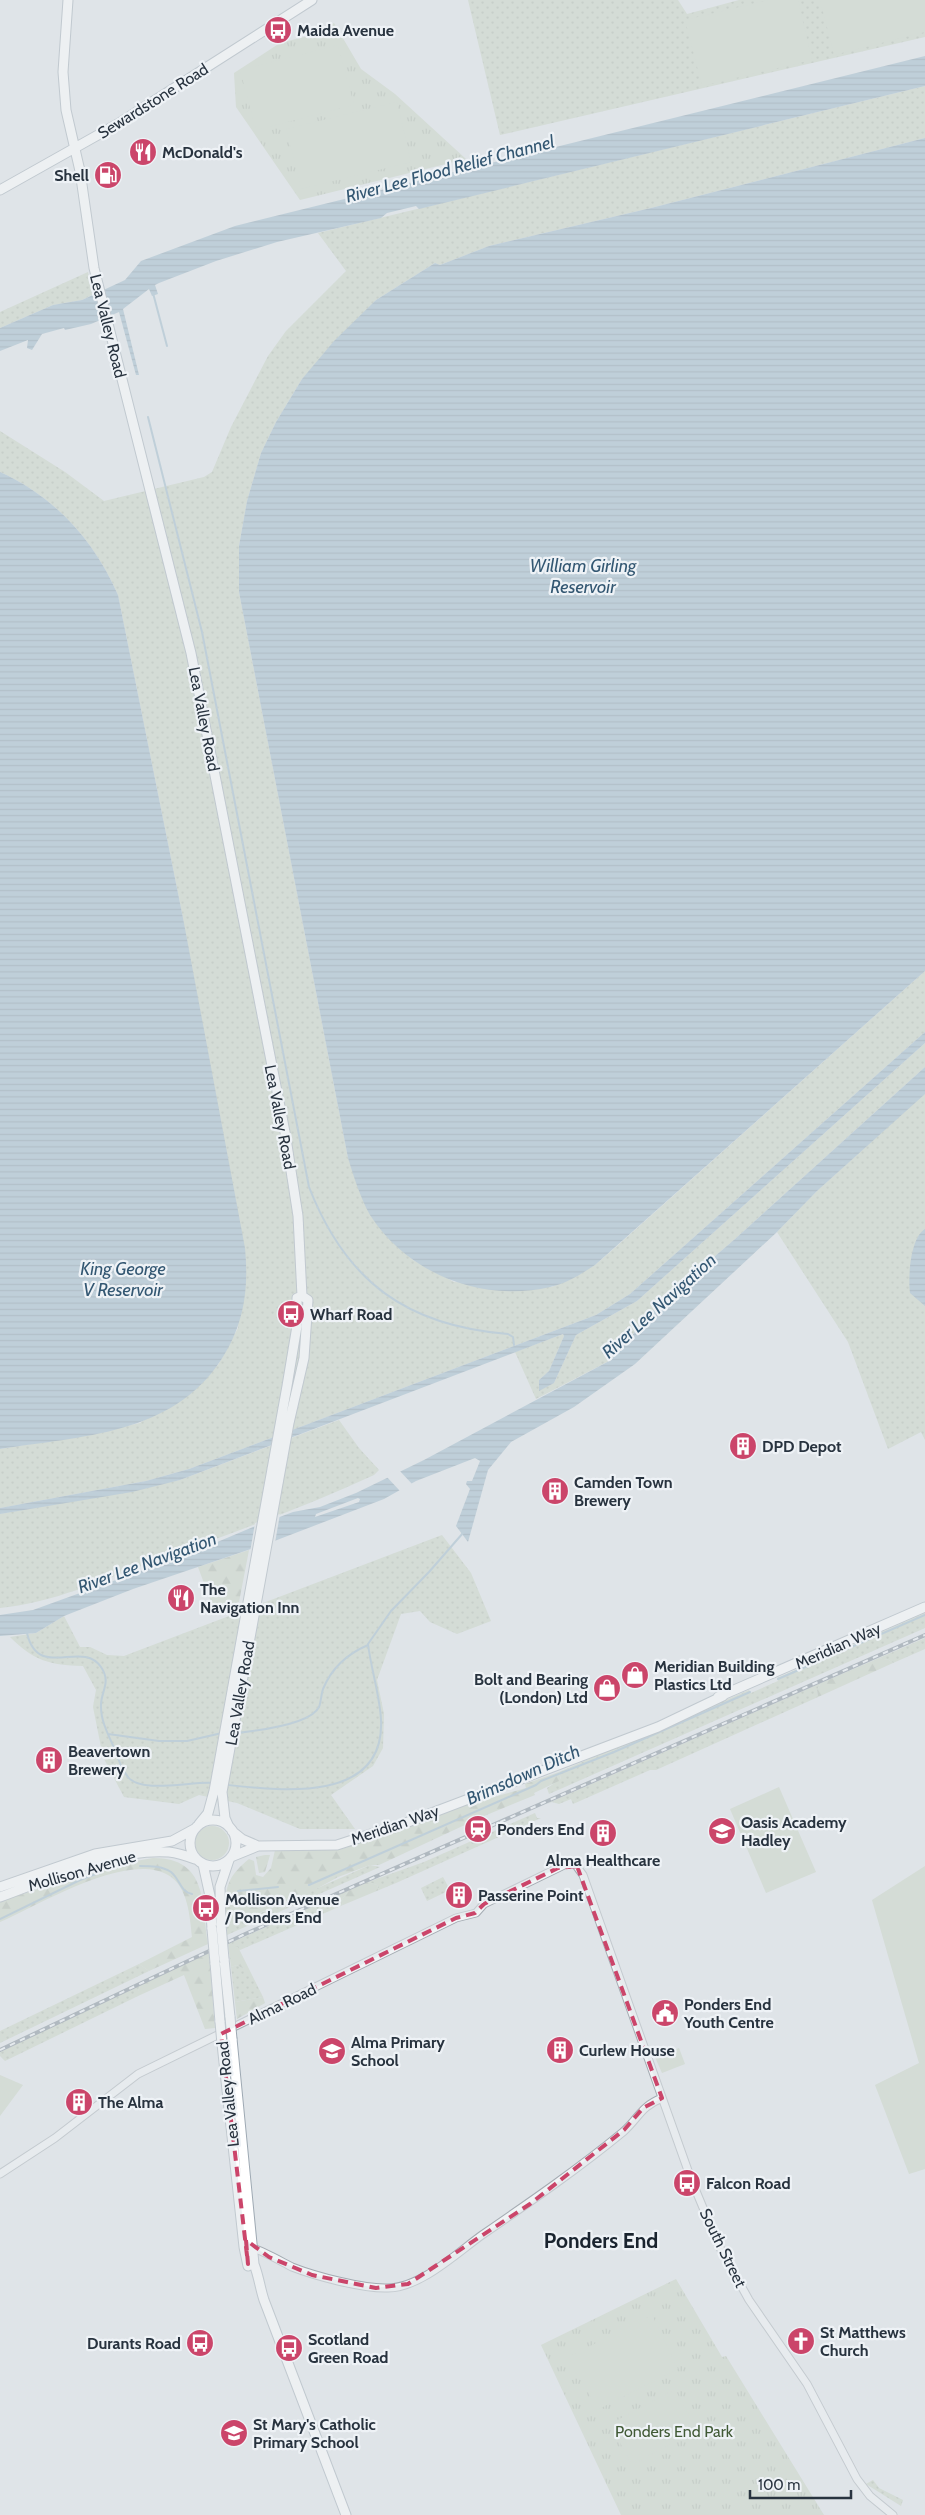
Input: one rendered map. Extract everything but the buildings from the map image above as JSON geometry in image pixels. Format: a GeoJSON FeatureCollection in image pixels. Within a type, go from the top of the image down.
{"type":"FeatureCollection","features":[{"type":"Feature","properties":{"kind":"main road","name":"Lea Valley Road"},"geometry":{"type":"LineString","coordinates":[[68,0],[63,72],[66,110],[85,197],[96,280],[191,653],[284,1132],[298,1216],[302,1296],[308,1300],[306,1344],[285,1423],[246,1613],[233,1710]]}},
{"type":"Feature","properties":{"kind":"main road","name":"Sewardstone Road"},"geometry":{"type":"LineString","coordinates":[[0,190],[146,107],[312,0]]}},
{"type":"Feature","properties":{"kind":"main road","name":"Lea Valley Road"},"geometry":{"type":"LineString","coordinates":[[198,1826],[208,1813],[218,1792],[233,1710],[255,1609],[285,1423]]}},
{"type":"Feature","properties":{"kind":"main road","name":"Meridian Way"},"geometry":{"type":"LineString","coordinates":[[230,1859],[258,1846],[336,1845],[408,1822],[610,1745],[677,1713],[723,1696],[925,1607]]}},
{"type":"Feature","properties":{"kind":"main road","name":"Lea Valley Road"},"geometry":{"type":"LineString","coordinates":[[218,1792],[230,1829]]}},
{"type":"Feature","properties":{"kind":"main road"},"geometry":{"type":"LineString","coordinates":[[211,1820],[222,1822],[230,1829],[236,1845],[230,1859],[222,1865],[210,1867],[199,1862],[189,1844],[198,1826],[211,1820]]}},
{"type":"Feature","properties":{"kind":"main road","name":"Mollison Avenue"},"geometry":{"type":"LineString","coordinates":[[0,1887],[95,1854],[172,1841],[198,1826]]}},
{"type":"Feature","properties":{"kind":"main road","name":"Meridian Way"},"geometry":{"type":"LineString","coordinates":[[230,1829],[242,1839],[258,1846]]}},
{"type":"Feature","properties":{"kind":"main road","name":"Mollison Avenue"},"geometry":{"type":"LineString","coordinates":[[0,1897],[79,1869],[130,1856],[170,1852],[199,1862]]}},
{"type":"Feature","properties":{"kind":"main road","name":"Lea Valley Road"},"geometry":{"type":"LineString","coordinates":[[230,1859],[220,1886],[214,1963],[244,2247],[251,2264]]}},
{"type":"Feature","properties":{"kind":"main road","name":"Lea Valley Road"},"geometry":{"type":"LineString","coordinates":[[199,1862],[210,1896],[224,1959],[251,2248],[247,2250],[254,2281],[260,2288],[346,2515]]}},
{"type":"Feature","properties":{"kind":"street","name":"Alma Road"},"geometry":{"type":"LineString","coordinates":[[0,2174],[55,2138],[138,2074],[456,1918],[476,1913],[484,1904],[558,1868],[571,1863],[577,1866]]}},
{"type":"Feature","properties":{"kind":"street","name":"South Street"},"geometry":{"type":"LineString","coordinates":[[577,1866],[583,1875],[699,2201],[728,2263],[753,2306],[807,2384],[857,2479],[870,2496],[894,2515]]}},
{"type":"Feature","properties":{"kind":"street"},"geometry":{"type":"LineString","coordinates":[[251,2248],[257,2248],[269,2257],[312,2275],[365,2286],[386,2288],[408,2284],[427,2274],[530,2204],[624,2130],[643,2108],[662,2098]]}},
{"type":"Feature","properties":{"kind":"street"},"geometry":{"type":"LineString","coordinates":[[251,2264],[256,2260],[269,2257]]}},
{"type":"Feature","properties":{"kind":"highlighted area"},"geometry":{"type":"Polygon","coordinates":[[[577,1866],[662,2098],[643,2108],[624,2130],[530,2204],[408,2284],[376,2288],[312,2275],[269,2257],[246,2240],[248,2264],[221,2034],[456,1918],[475,1913],[484,1904],[558,1868],[577,1866]]]}},
{"type":"Feature","properties":{"kind":"green space"},"geometry":{"type":"Polygon","coordinates":[[[468,0],[678,0],[687,14],[739,0],[925,0],[925,37],[500,135],[468,0]]]}},
{"type":"Feature","properties":{"kind":"green space"},"geometry":{"type":"Polygon","coordinates":[[[768,0],[798,0],[812,60],[702,86],[685,20],[768,0]]]}},
{"type":"Feature","properties":{"kind":"green space"},"geometry":{"type":"Polygon","coordinates":[[[820,0],[925,0],[925,32],[834,55],[820,0]]]}},
{"type":"Feature","properties":{"kind":"green space"},"geometry":{"type":"Polygon","coordinates":[[[334,23],[361,69],[395,94],[466,159],[300,200],[236,107],[234,73],[280,43],[312,35],[334,23]]]}},
{"type":"Feature","properties":{"kind":"green space"},"geometry":{"type":"Polygon","coordinates":[[[338,45],[354,105],[256,130],[240,70],[338,45]]]}},
{"type":"Feature","properties":{"kind":"green space"},"geometry":{"type":"Polygon","coordinates":[[[925,86],[925,138],[651,208],[489,246],[440,265],[435,263],[376,300],[302,379],[276,422],[261,453],[247,501],[239,546],[239,592],[348,1158],[370,1214],[413,1260],[454,1282],[552,1287],[595,1265],[925,971],[925,1032],[630,1294],[596,1315],[189,1469],[146,1481],[0,1508],[0,1449],[91,1434],[140,1423],[218,1365],[238,1328],[183,918],[118,595],[97,556],[71,522],[38,494],[0,472],[0,431],[65,472],[104,501],[204,477],[212,472],[231,427],[268,356],[286,331],[346,271],[318,233],[925,86]]]}},
{"type":"Feature","properties":{"kind":"green space"},"geometry":{"type":"Polygon","coordinates":[[[397,102],[411,162],[301,189],[286,129],[397,102]]]}},
{"type":"Feature","properties":{"kind":"green space"},"geometry":{"type":"Polygon","coordinates":[[[88,272],[92,295],[82,300],[53,305],[0,328],[0,312],[88,272]]]}},
{"type":"Feature","properties":{"kind":"green space"},"geometry":{"type":"Polygon","coordinates":[[[925,1043],[925,1067],[735,1239],[658,1305],[611,1360],[536,1399],[515,1352],[563,1334],[564,1336],[549,1371],[539,1380],[539,1390],[554,1383],[576,1335],[637,1301],[925,1043]]]}},
{"type":"Feature","properties":{"kind":"green space"},"geometry":{"type":"Polygon","coordinates":[[[925,1093],[925,1440],[921,1432],[888,1449],[848,1342],[777,1232],[817,1191],[925,1093]]]}},
{"type":"Feature","properties":{"kind":"green space"},"geometry":{"type":"Polygon","coordinates":[[[339,1420],[359,1448],[379,1470],[374,1475],[266,1520],[79,1589],[40,1601],[0,1608],[0,1514],[180,1480],[339,1420]]]}},
{"type":"Feature","properties":{"kind":"green space"},"geometry":{"type":"Polygon","coordinates":[[[442,1535],[471,1573],[491,1621],[457,1634],[430,1622],[420,1611],[401,1614],[377,1680],[384,1714],[383,1748],[373,1766],[331,1795],[355,1829],[300,1829],[237,1803],[199,1795],[179,1804],[124,1797],[103,1757],[93,1707],[96,1690],[83,1666],[52,1663],[43,1660],[27,1652],[10,1637],[36,1633],[64,1616],[80,1647],[90,1647],[107,1655],[124,1656],[442,1535]]]}},
{"type":"Feature","properties":{"kind":"green space"},"geometry":{"type":"Polygon","coordinates":[[[249,1550],[239,1602],[214,1610],[198,1567],[249,1550]]]}},
{"type":"Feature","properties":{"kind":"green space"},"geometry":{"type":"Polygon","coordinates":[[[925,1613],[925,1628],[549,1794],[547,1788],[561,1779],[559,1772],[749,1690],[751,1693],[778,1681],[777,1678],[925,1613]]]}},
{"type":"Feature","properties":{"kind":"green space"},"geometry":{"type":"Polygon","coordinates":[[[925,1638],[925,1649],[893,1663],[879,1658],[925,1638]]]}},
{"type":"Feature","properties":{"kind":"green space"},"geometry":{"type":"Polygon","coordinates":[[[879,1658],[893,1663],[818,1697],[817,1690],[821,1683],[879,1658]]]}},
{"type":"Feature","properties":{"kind":"green space"},"geometry":{"type":"Polygon","coordinates":[[[821,1683],[817,1690],[818,1697],[656,1770],[650,1770],[573,1804],[571,1799],[559,1804],[552,1802],[546,1804],[821,1683]]]}},
{"type":"Feature","properties":{"kind":"green space"},"geometry":{"type":"Polygon","coordinates":[[[559,1772],[561,1780],[534,1793],[535,1795],[484,1816],[379,1865],[370,1865],[338,1877],[307,1894],[293,1898],[235,1924],[227,1923],[227,1887],[235,1873],[249,1859],[254,1861],[256,1875],[263,1877],[271,1868],[275,1850],[316,1849],[369,1840],[397,1832],[465,1805],[526,1788],[525,1784],[559,1772]]]}},
{"type":"Feature","properties":{"kind":"green space"},"geometry":{"type":"Polygon","coordinates":[[[779,1787],[816,1872],[766,1893],[730,1809],[779,1787]]]}},
{"type":"Feature","properties":{"kind":"green space"},"geometry":{"type":"Polygon","coordinates":[[[535,1813],[537,1818],[541,1818],[396,1883],[379,1890],[377,1885],[368,1882],[424,1862],[535,1813]]]}},
{"type":"Feature","properties":{"kind":"green space"},"geometry":{"type":"Polygon","coordinates":[[[212,1826],[224,1831],[229,1843],[224,1855],[212,1860],[200,1855],[195,1843],[200,1831],[212,1826]]]}},
{"type":"Feature","properties":{"kind":"green space"},"geometry":{"type":"Polygon","coordinates":[[[270,1855],[265,1872],[259,1873],[256,1857],[270,1855]]]}},
{"type":"Feature","properties":{"kind":"green space"},"geometry":{"type":"Polygon","coordinates":[[[153,1858],[171,1860],[184,1866],[193,1875],[199,1886],[208,1944],[149,1971],[139,1964],[192,1937],[189,1911],[180,1887],[168,1875],[151,1869],[130,1870],[83,1883],[0,1922],[0,1902],[95,1871],[153,1858]]]}},
{"type":"Feature","properties":{"kind":"green space"},"geometry":{"type":"Polygon","coordinates":[[[370,1865],[380,1867],[227,1935],[227,1923],[236,1924],[370,1865]]]}},
{"type":"Feature","properties":{"kind":"green space"},"geometry":{"type":"Polygon","coordinates":[[[925,1866],[925,2169],[909,2174],[875,2085],[919,2063],[872,1900],[925,1866]]]}},
{"type":"Feature","properties":{"kind":"green space"},"geometry":{"type":"Polygon","coordinates":[[[443,1877],[450,1890],[427,1901],[421,1888],[443,1877]]]}},
{"type":"Feature","properties":{"kind":"green space"},"geometry":{"type":"Polygon","coordinates":[[[368,1882],[377,1885],[379,1890],[343,1905],[341,1901],[349,1890],[368,1882]]]}},
{"type":"Feature","properties":{"kind":"green space"},"geometry":{"type":"Polygon","coordinates":[[[349,1890],[341,1901],[343,1905],[240,1950],[228,1944],[349,1890]]]}},
{"type":"Feature","properties":{"kind":"green space"},"geometry":{"type":"Polygon","coordinates":[[[228,1944],[238,1947],[249,1969],[244,1969],[237,1965],[231,1967],[228,1944]]]}},
{"type":"Feature","properties":{"kind":"green space"},"geometry":{"type":"Polygon","coordinates":[[[209,1953],[215,2028],[205,2029],[184,1975],[138,1996],[141,1984],[209,1953]]]}},
{"type":"Feature","properties":{"kind":"green space"},"geometry":{"type":"Polygon","coordinates":[[[139,1964],[149,1971],[0,2043],[0,2031],[139,1964]]]}},
{"type":"Feature","properties":{"kind":"green space"},"geometry":{"type":"Polygon","coordinates":[[[237,1965],[244,1969],[249,1969],[263,1997],[235,2002],[231,1967],[237,1965]]]}},
{"type":"Feature","properties":{"kind":"green space"},"geometry":{"type":"Polygon","coordinates":[[[141,1984],[138,1996],[5,2061],[0,2056],[0,2052],[141,1984]]]}},
{"type":"Feature","properties":{"kind":"green space"},"geometry":{"type":"Polygon","coordinates":[[[263,1997],[265,2003],[237,2019],[235,2002],[263,1997]]]}},
{"type":"Feature","properties":{"kind":"green space"},"geometry":{"type":"Polygon","coordinates":[[[679,2048],[685,2064],[662,2073],[655,2057],[679,2048]]]}},
{"type":"Feature","properties":{"kind":"green space"},"geometry":{"type":"Polygon","coordinates":[[[0,2075],[23,2085],[0,2116],[0,2075]]]}},
{"type":"Feature","properties":{"kind":"green space","name":"Ponders End Park"},"geometry":{"type":"Polygon","coordinates":[[[676,2279],[722,2357],[726,2356],[824,2515],[621,2515],[541,2345],[676,2279]]]}},
{"type":"Feature","properties":{"kind":"green space"},"geometry":{"type":"Polygon","coordinates":[[[652,2315],[678,2369],[597,2410],[570,2356],[652,2315]]]}},
{"type":"Feature","properties":{"kind":"green space"},"geometry":{"type":"Polygon","coordinates":[[[675,2389],[697,2430],[632,2465],[610,2424],[675,2389]]]}},
{"type":"Feature","properties":{"kind":"green space"},"geometry":{"type":"Polygon","coordinates":[[[873,2480],[879,2488],[903,2500],[901,2506],[866,2484],[873,2480]]]}},
{"type":"Feature","properties":{"kind":"water"},"geometry":{"type":"Polygon","coordinates":[[[925,56],[925,86],[419,209],[416,206],[387,213],[381,218],[277,242],[216,261],[159,283],[155,285],[158,294],[152,296],[149,289],[123,309],[139,375],[136,375],[119,312],[91,324],[42,334],[32,350],[27,348],[28,340],[0,351],[0,328],[53,305],[82,300],[125,280],[141,261],[235,226],[925,56]]]}},
{"type":"Feature","properties":{"kind":"water","name":"William Girling Reservoir"},"geometry":{"type":"Polygon","coordinates":[[[925,138],[925,971],[595,1265],[562,1284],[524,1291],[499,1291],[473,1287],[449,1279],[426,1268],[386,1236],[366,1208],[348,1158],[239,592],[239,546],[247,501],[261,453],[276,422],[302,379],[334,341],[376,300],[435,263],[440,265],[489,246],[651,208],[925,138]]]}},
{"type":"Feature","properties":{"kind":"water","name":"King George V Reservoir"},"geometry":{"type":"Polygon","coordinates":[[[0,472],[38,494],[71,522],[97,556],[118,595],[183,918],[245,1248],[246,1278],[240,1320],[229,1347],[201,1385],[177,1404],[151,1418],[122,1428],[93,1435],[0,1449],[0,472]]]}},
{"type":"Feature","properties":{"kind":"water"},"geometry":{"type":"Polygon","coordinates":[[[925,1032],[925,1043],[637,1301],[576,1335],[554,1383],[539,1391],[539,1380],[549,1371],[564,1336],[563,1334],[180,1480],[132,1492],[0,1514],[0,1508],[146,1481],[189,1469],[596,1315],[630,1294],[925,1032]]]}},
{"type":"Feature","properties":{"kind":"water","name":"River Lee Navigation"},"geometry":{"type":"Polygon","coordinates":[[[925,1067],[925,1094],[817,1191],[777,1232],[635,1364],[574,1407],[511,1442],[488,1470],[468,1542],[456,1526],[470,1489],[466,1484],[467,1481],[472,1481],[480,1461],[475,1458],[416,1481],[384,1499],[277,1540],[133,1589],[64,1616],[36,1633],[0,1636],[0,1615],[33,1610],[196,1551],[293,1512],[320,1507],[356,1493],[424,1460],[611,1360],[658,1305],[735,1239],[925,1067]],[[358,1498],[316,1514],[315,1517],[359,1502],[360,1499],[358,1498]]]}},
{"type":"Feature","properties":{"kind":"water"},"geometry":{"type":"Polygon","coordinates":[[[925,1229],[925,1306],[910,1293],[909,1278],[913,1249],[920,1234],[925,1229]]]}},
{"type":"Feature","properties":{"kind":"pier"},"geometry":{"type":"Polygon","coordinates":[[[398,1469],[413,1485],[400,1491],[385,1475],[398,1469]]]}},
{"type":"Feature","properties":{"kind":"pier"},"geometry":{"type":"Polygon","coordinates":[[[280,1514],[275,1543],[250,1552],[255,1523],[280,1514]]]}},
{"type":"Feature","properties":{"kind":"waterway"},"geometry":{"type":"LineString","coordinates":[[153,293],[167,346]]}},
{"type":"Feature","properties":{"kind":"waterway"},"geometry":{"type":"LineString","coordinates":[[148,417],[202,632],[309,1187],[324,1220],[342,1249],[362,1273],[384,1293],[410,1309],[440,1321],[472,1329],[508,1334],[513,1337],[514,1345]]}},
{"type":"Feature","properties":{"kind":"waterway"},"geometry":{"type":"LineString","coordinates":[[228,1785],[275,1789],[301,1789],[326,1786],[349,1779],[366,1766],[378,1747],[381,1720],[368,1644],[391,1611],[463,1533]]}},
{"type":"Feature","properties":{"kind":"waterway","name":"Brimsdown Ditch"},"geometry":{"type":"LineString","coordinates":[[778,1679],[925,1615]]}},
{"type":"Feature","properties":{"kind":"waterway"},"geometry":{"type":"LineString","coordinates":[[27,1633],[33,1647],[41,1655],[50,1657],[83,1657],[93,1659],[101,1667],[106,1683],[101,1702],[102,1718],[120,1764],[128,1777],[135,1782],[155,1786],[213,1783]]}},
{"type":"Feature","properties":{"kind":"waterway"},"geometry":{"type":"LineString","coordinates":[[237,1733],[294,1723],[314,1713],[319,1707],[323,1689],[331,1674],[347,1657],[368,1645]]}},
{"type":"Feature","properties":{"kind":"waterway","name":"Brimsdown Ditch"},"geometry":{"type":"LineString","coordinates":[[309,1885],[536,1785],[541,1781],[614,1752],[750,1692]]}},
{"type":"Feature","properties":{"kind":"waterway"},"geometry":{"type":"LineString","coordinates":[[108,1734],[159,1741],[187,1741],[222,1733]]}},
{"type":"Feature","properties":{"kind":"waterway","name":"Brimsdown Ditch"},"geometry":{"type":"LineString","coordinates":[[140,1866],[168,1870],[174,1875],[182,1888],[192,1894]]}},
{"type":"Feature","properties":{"kind":"waterway","name":"Brimsdown Ditch"},"geometry":{"type":"LineString","coordinates":[[0,1919],[80,1880],[101,1872]]}},
{"type":"Feature","properties":{"kind":"waterway","name":"Brimsdown Ditch"},"geometry":{"type":"LineString","coordinates":[[238,1891],[278,1887]]}},
{"type":"Feature","properties":{"kind":"railway"},"geometry":{"type":"LineString","coordinates":[[0,2050],[243,1935],[925,1635]]}},
{"type":"Feature","properties":{"kind":"place","name":"Maida Avenue"},"geometry":{"type":"Point","coordinates":[278,30]}},
{"type":"Feature","properties":{"kind":"place","name":"McDonald's"},"geometry":{"type":"Point","coordinates":[143,152]}},
{"type":"Feature","properties":{"kind":"place","name":"Shell"},"geometry":{"type":"Point","coordinates":[108,175]}},
{"type":"Feature","properties":{"kind":"place","name":"Wharf Road"},"geometry":{"type":"Point","coordinates":[291,1314]}},
{"type":"Feature","properties":{"kind":"place","name":"DPD Depot"},"geometry":{"type":"Point","coordinates":[743,1446]}},
{"type":"Feature","properties":{"kind":"place","name":"Camden Town Brewery"},"geometry":{"type":"Point","coordinates":[555,1491]}},
{"type":"Feature","properties":{"kind":"place","name":"The Navigation Inn"},"geometry":{"type":"Point","coordinates":[181,1598]}},
{"type":"Feature","properties":{"kind":"place","name":"Meridian Building Plastics Ltd"},"geometry":{"type":"Point","coordinates":[635,1675]}},
{"type":"Feature","properties":{"kind":"place","name":"Bolt and Bearing (London) Ltd"},"geometry":{"type":"Point","coordinates":[607,1688]}},
{"type":"Feature","properties":{"kind":"place","name":"Beavertown Brewery"},"geometry":{"type":"Point","coordinates":[49,1760]}},
{"type":"Feature","properties":{"kind":"place","name":"Ponders End"},"geometry":{"type":"Point","coordinates":[478,1829]}},
{"type":"Feature","properties":{"kind":"place","name":"Oasis Academy Hadley"},"geometry":{"type":"Point","coordinates":[722,1831]}},
{"type":"Feature","properties":{"kind":"place","name":"Alma Healthcare"},"geometry":{"type":"Point","coordinates":[603,1833]}},
{"type":"Feature","properties":{"kind":"place","name":"Passerine Point"},"geometry":{"type":"Point","coordinates":[459,1895]}},
{"type":"Feature","properties":{"kind":"place","name":"Mollison Avenue / Ponders End"},"geometry":{"type":"Point","coordinates":[206,1908]}},
{"type":"Feature","properties":{"kind":"place","name":"Ponders End Youth Centre"},"geometry":{"type":"Point","coordinates":[665,2013]}},
{"type":"Feature","properties":{"kind":"place","name":"Curlew House"},"geometry":{"type":"Point","coordinates":[560,2050]}},
{"type":"Feature","properties":{"kind":"place","name":"Alma Primary School"},"geometry":{"type":"Point","coordinates":[332,2051]}},
{"type":"Feature","properties":{"kind":"place","name":"The Alma"},"geometry":{"type":"Point","coordinates":[79,2102]}},
{"type":"Feature","properties":{"kind":"place","name":"Falcon Road"},"geometry":{"type":"Point","coordinates":[687,2183]}},
{"type":"Feature","properties":{"kind":"place","name":"St Matthews Church"},"geometry":{"type":"Point","coordinates":[801,2341]}},
{"type":"Feature","properties":{"kind":"place","name":"Durants Road"},"geometry":{"type":"Point","coordinates":[200,2343]}},
{"type":"Feature","properties":{"kind":"place","name":"Scotland Green Road"},"geometry":{"type":"Point","coordinates":[289,2348]}},
{"type":"Feature","properties":{"kind":"place","name":"St Mary's Catholic Primary School"},"geometry":{"type":"Point","coordinates":[234,2433]}},
{"type":"Feature","properties":{"kind":"district","name":"Ponders End"},"geometry":{"type":"Point","coordinates":[601,2240]}},
{"type":"Feature","properties":{"kind":"water label","name":"River Lee Flood Relief Channel"},"geometry":{"type":"Point","coordinates":[450,169]}}]}
